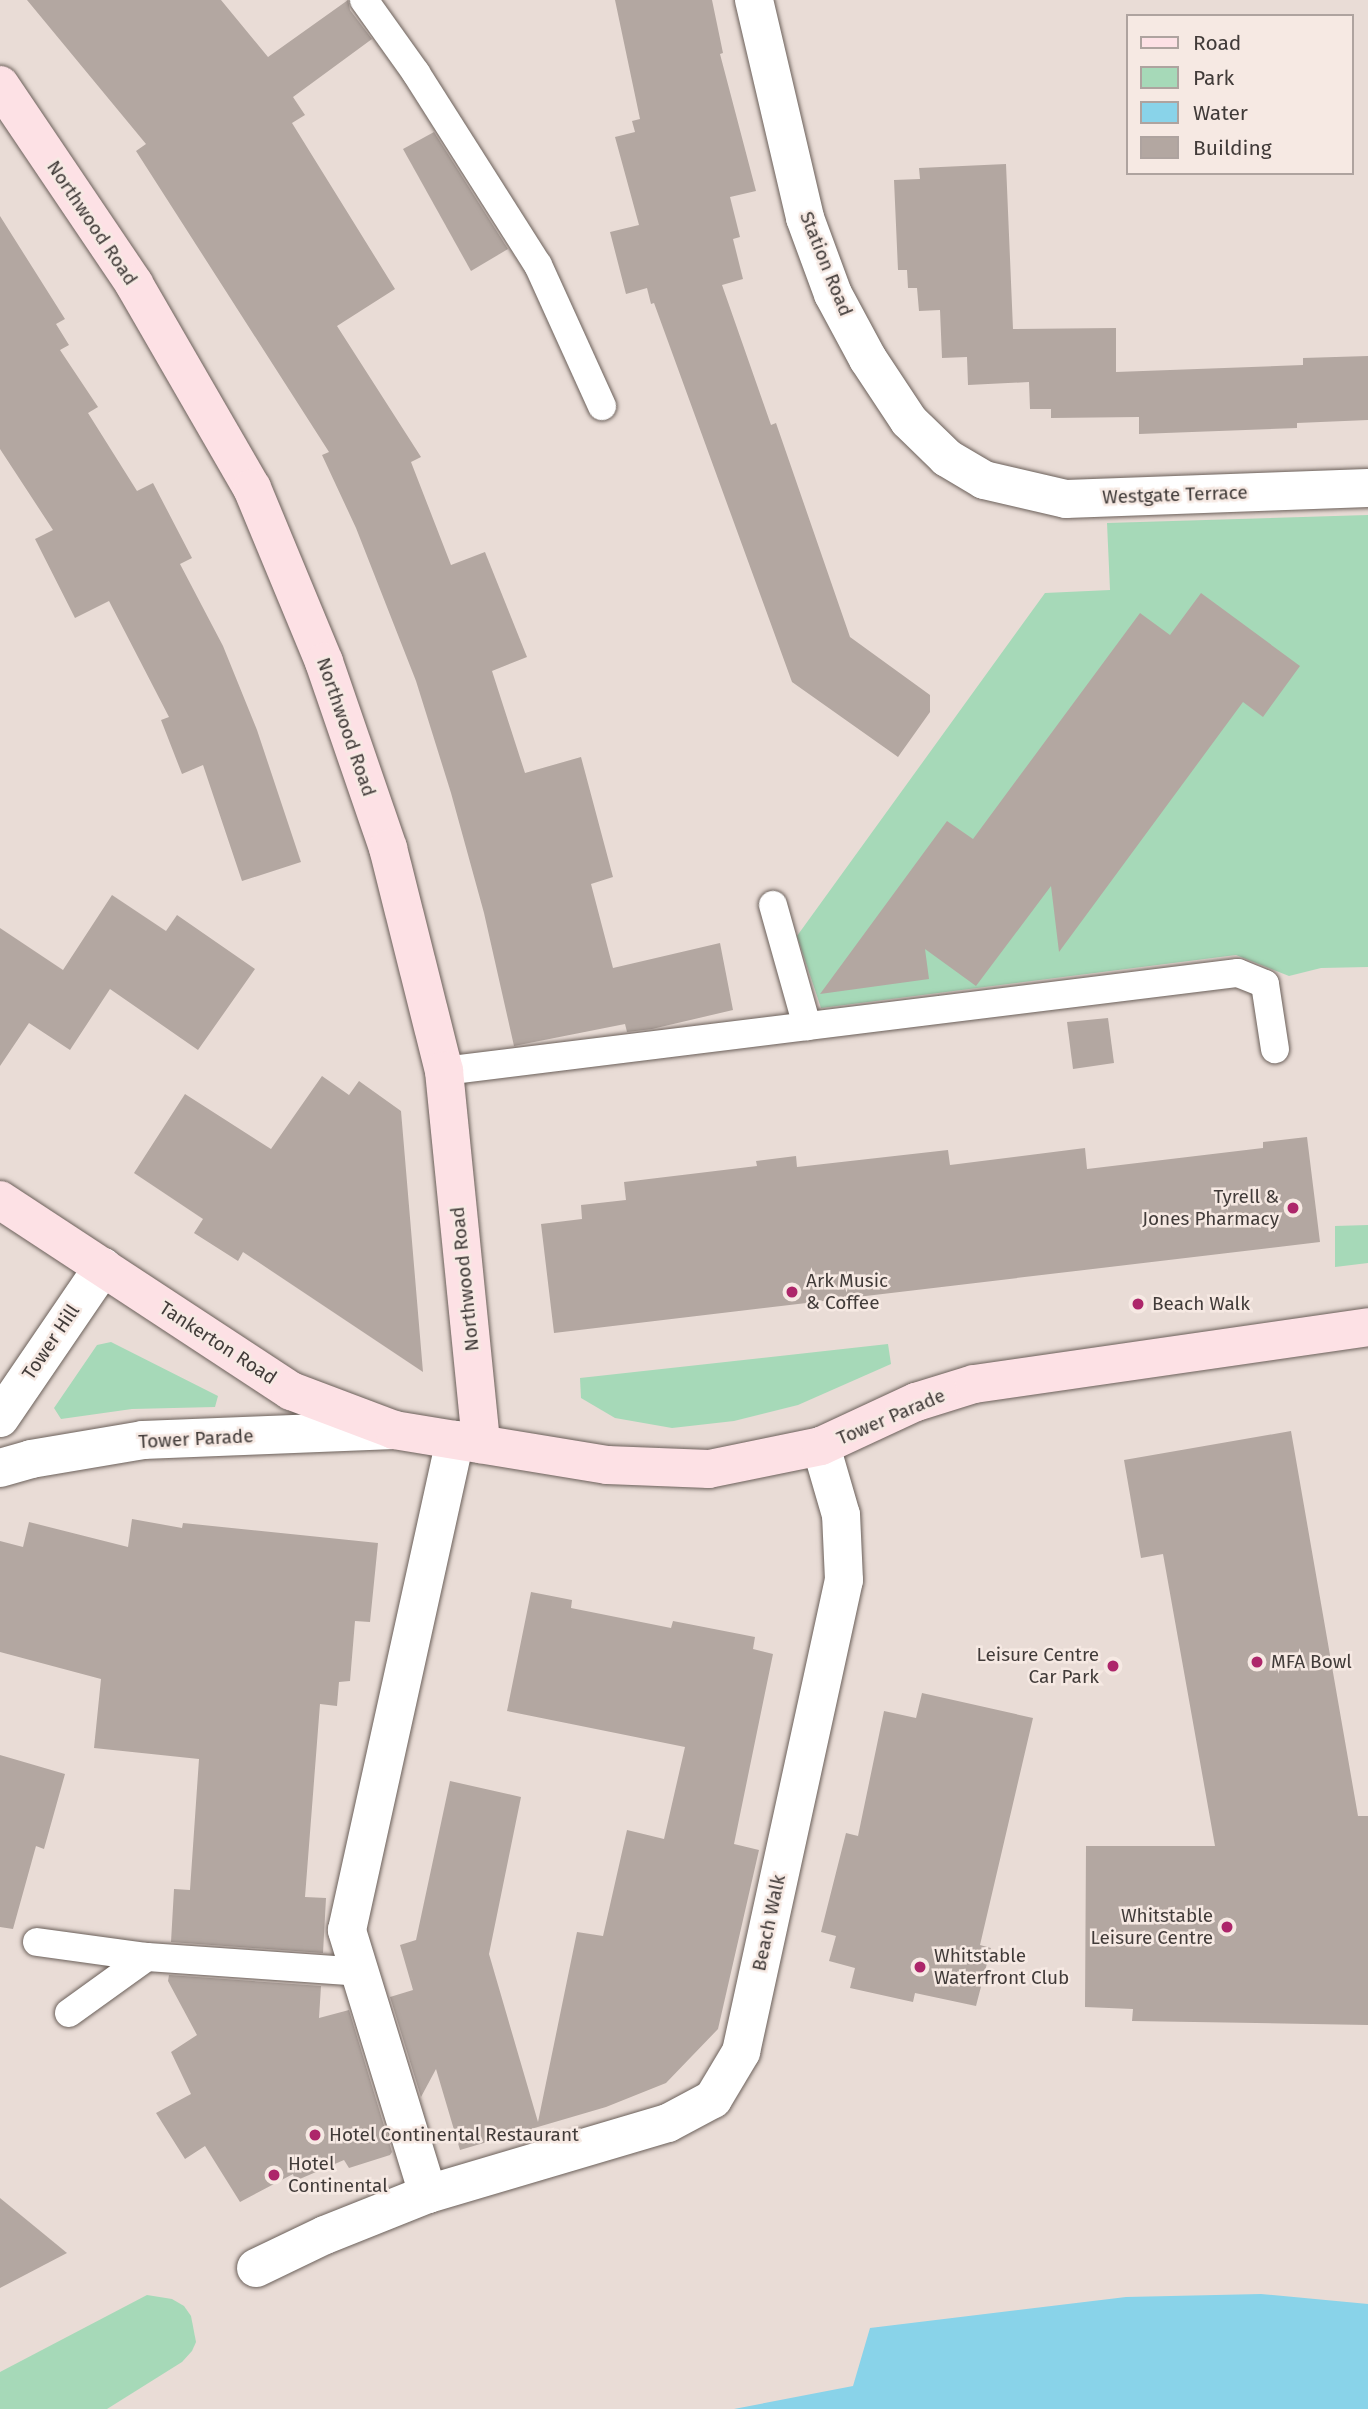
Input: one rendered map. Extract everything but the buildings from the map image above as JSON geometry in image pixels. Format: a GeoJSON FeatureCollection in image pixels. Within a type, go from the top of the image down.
{"type":"FeatureCollection","features":[{"type":"Feature","properties":{"kind":"street","name":"Station Road"},"geometry":{"type":"LineString","coordinates":[[754,0],[805,218],[833,294],[868,359],[909,421],[947,458],[985,480]]}},
{"type":"Feature","properties":{"kind":"street","name":"Northwood Road"},"geometry":{"type":"LineString","coordinates":[[0,85],[134,284],[252,488],[324,662],[388,848],[444,1072],[468,1442]]}},
{"type":"Feature","properties":{"kind":"street","name":"Westgate Terrace"},"geometry":{"type":"LineString","coordinates":[[985,480],[1066,499],[1368,488]]}},
{"type":"Feature","properties":{"kind":"street","name":"Tankerton Road"},"geometry":{"type":"LineString","coordinates":[[0,1200],[291,1391],[394,1430],[468,1442]]}},
{"type":"Feature","properties":{"kind":"street","name":"Tower Hill"},"geometry":{"type":"LineString","coordinates":[[0,1418],[103,1267]]}},
{"type":"Feature","properties":{"kind":"street","name":"Tower Parade"},"geometry":{"type":"LineString","coordinates":[[468,1442],[607,1465],[709,1469],[821,1446],[916,1402],[974,1384],[1368,1327]]}},
{"type":"Feature","properties":{"kind":"street","name":"Tower Parade"},"geometry":{"type":"LineString","coordinates":[[0,1468],[31,1459],[144,1440],[394,1430]]}},
{"type":"Feature","properties":{"kind":"street"},"geometry":{"type":"LineString","coordinates":[[428,2194],[347,1930],[468,1442]]}},
{"type":"Feature","properties":{"kind":"street","name":"Beach Walk"},"geometry":{"type":"LineString","coordinates":[[256,2268],[324,2235],[428,2194],[668,2123],[713,2099],[741,2052],[844,1580],[841,1516],[821,1446]]}},
{"type":"Feature","properties":{"kind":"lane"},"geometry":{"type":"LineString","coordinates":[[365,0],[416,73],[537,265],[602,406]]}},
{"type":"Feature","properties":{"kind":"lane"},"geometry":{"type":"LineString","coordinates":[[773,905],[807,1026]]}},
{"type":"Feature","properties":{"kind":"lane"},"geometry":{"type":"LineString","coordinates":[[444,1072],[1238,973],[1265,984],[1275,1049]]}},
{"type":"Feature","properties":{"kind":"lane"},"geometry":{"type":"LineString","coordinates":[[37,1942],[147,1958],[359,1972]]}},
{"type":"Feature","properties":{"kind":"lane"},"geometry":{"type":"LineString","coordinates":[[69,2013],[147,1958]]}},
{"type":"Feature","properties":{"kind":"green space"},"geometry":{"type":"Polygon","coordinates":[[[1368,515],[1368,967],[1321,968],[1289,976],[1236,955],[821,1008],[797,936],[1045,593],[1110,590],[1107,523],[1368,515]]]}},
{"type":"Feature","properties":{"kind":"green space"},"geometry":{"type":"Polygon","coordinates":[[[1368,1225],[1368,1263],[1335,1267],[1335,1226],[1368,1225]]]}},
{"type":"Feature","properties":{"kind":"green space"},"geometry":{"type":"Polygon","coordinates":[[[111,1342],[218,1396],[215,1407],[132,1409],[61,1419],[54,1408],[97,1345],[111,1342]]]}},
{"type":"Feature","properties":{"kind":"green space"},"geometry":{"type":"Polygon","coordinates":[[[888,1344],[891,1364],[798,1405],[734,1421],[672,1428],[615,1418],[581,1398],[580,1378],[888,1344]]]}},
{"type":"Feature","properties":{"kind":"green space"},"geometry":{"type":"Polygon","coordinates":[[[147,2295],[172,2299],[184,2306],[191,2316],[196,2342],[182,2362],[107,2409],[0,2409],[0,2372],[147,2295]]]}},
{"type":"Feature","properties":{"kind":"water"},"geometry":{"type":"Polygon","coordinates":[[[1261,2294],[1368,2304],[1368,2409],[734,2409],[853,2386],[870,2328],[1126,2297],[1261,2294]]]}},
{"type":"Feature","properties":{"kind":"place","name":"Tyrell & Jones Pharmacy"},"geometry":{"type":"Point","coordinates":[1293,1208]}},
{"type":"Feature","properties":{"kind":"place","name":"Ark Music & Coffee"},"geometry":{"type":"Point","coordinates":[792,1292]}},
{"type":"Feature","properties":{"kind":"place","name":"Beach Walk"},"geometry":{"type":"Point","coordinates":[1138,1304]}},
{"type":"Feature","properties":{"kind":"place","name":"MFA Bowl"},"geometry":{"type":"Point","coordinates":[1257,1662]}},
{"type":"Feature","properties":{"kind":"place","name":"Leisure Centre Car Park"},"geometry":{"type":"Point","coordinates":[1113,1666]}},
{"type":"Feature","properties":{"kind":"place","name":"Whitstable Leisure Centre"},"geometry":{"type":"Point","coordinates":[1227,1927]}},
{"type":"Feature","properties":{"kind":"place","name":"Whitstable Waterfront Club"},"geometry":{"type":"Point","coordinates":[920,1967]}},
{"type":"Feature","properties":{"kind":"place","name":"Hotel Continental Restaurant"},"geometry":{"type":"Point","coordinates":[315,2135]}},
{"type":"Feature","properties":{"kind":"place","name":"Hotel Continental"},"geometry":{"type":"Point","coordinates":[274,2175]}}]}
